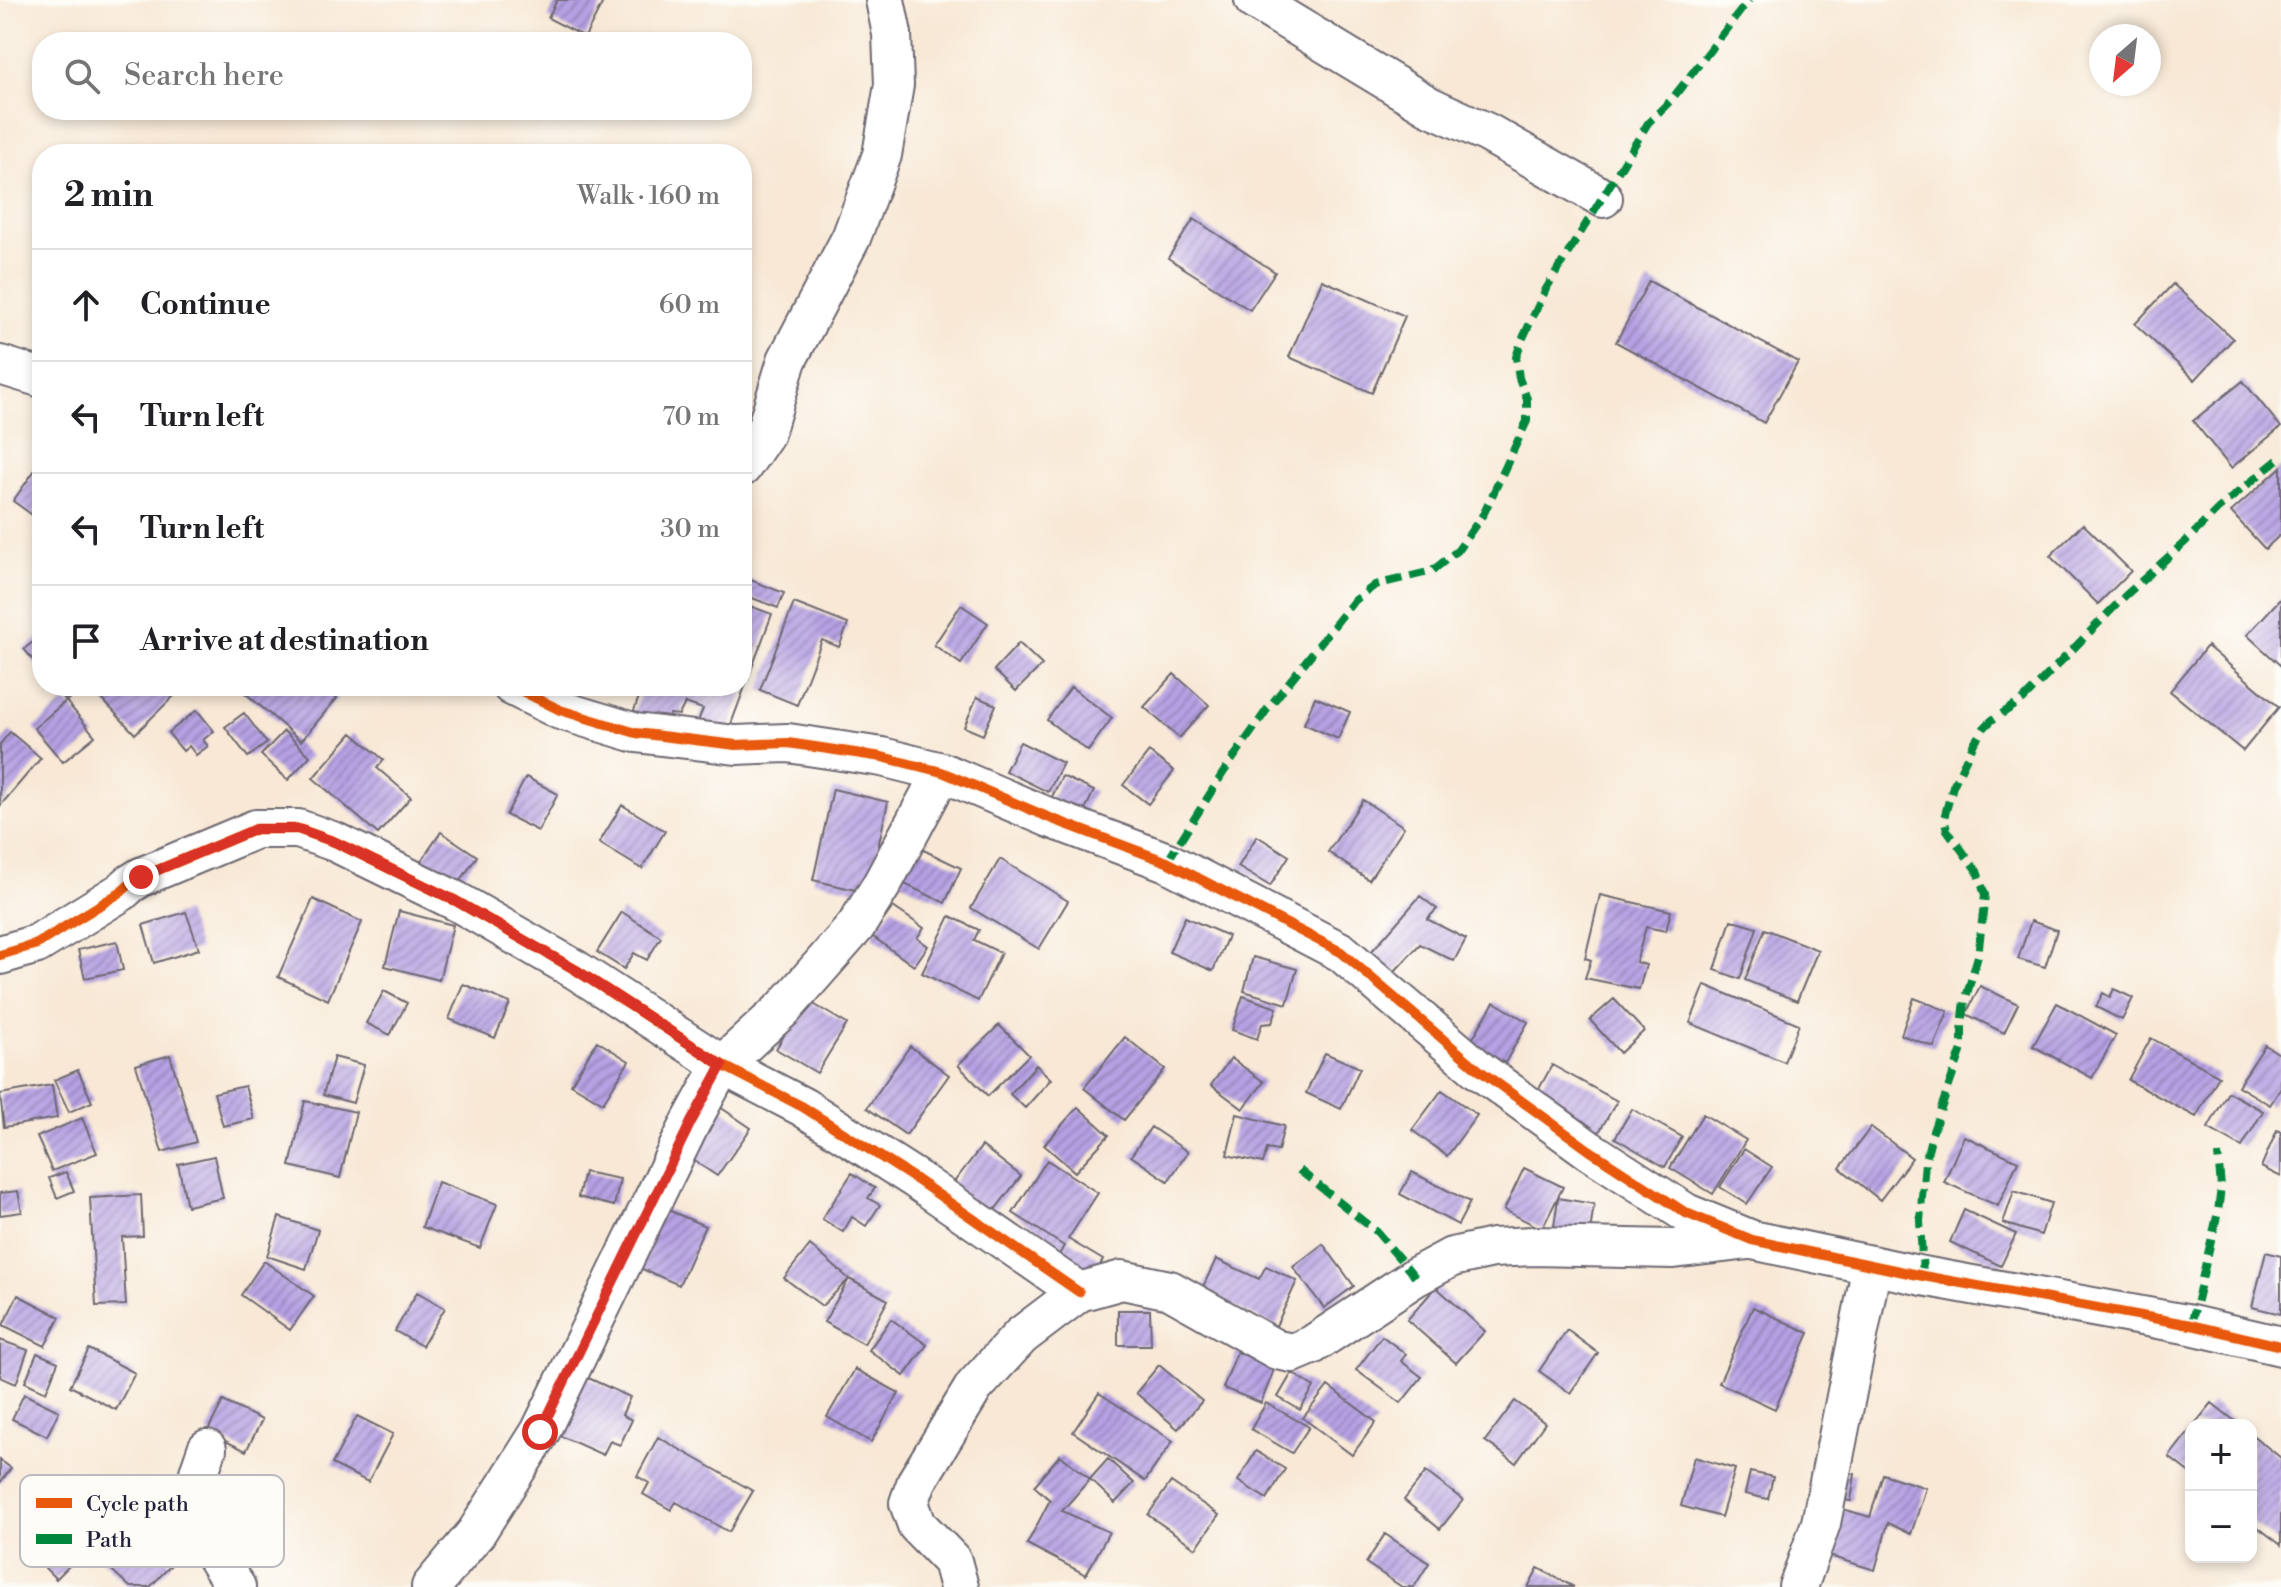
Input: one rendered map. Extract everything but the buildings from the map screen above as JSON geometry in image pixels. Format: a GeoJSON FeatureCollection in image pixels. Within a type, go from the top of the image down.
{"type":"FeatureCollection","features":[{"type":"Feature","properties":{"kind":"street"},"geometry":{"type":"LineString","coordinates":[[752,452],[765,433],[787,360],[851,238],[882,155],[894,85],[892,34],[885,0]]}},
{"type":"Feature","properties":{"kind":"street"},"geometry":{"type":"LineString","coordinates":[[1254,0],[1429,106],[1488,133],[1603,198]]}},
{"type":"Feature","properties":{"kind":"street"},"geometry":{"type":"LineString","coordinates":[[0,365],[32,375]]}},
{"type":"Feature","properties":{"kind":"street"},"geometry":{"type":"LineString","coordinates":[[567,698],[636,733],[736,745],[788,743],[882,757],[942,772],[1050,818],[1167,862],[1341,952],[1479,1070],[1589,1150],[1686,1213],[1752,1240],[2176,1322],[2281,1346]]}},
{"type":"Feature","properties":{"kind":"street"},"geometry":{"type":"LineString","coordinates":[[431,1587],[476,1533],[540,1432],[691,1122],[722,1065],[784,1008],[856,926],[942,772]]}},
{"type":"Feature","properties":{"kind":"street"},"geometry":{"type":"LineString","coordinates":[[0,955],[37,944],[141,877],[256,829],[298,829],[335,842],[456,901],[576,970],[722,1065],[803,1107],[917,1180],[1079,1292]]}},
{"type":"Feature","properties":{"kind":"street"},"geometry":{"type":"LineString","coordinates":[[959,1587],[952,1561],[917,1525],[909,1503],[917,1481],[974,1387],[1021,1336],[1079,1292],[1122,1280],[1170,1290],[1277,1350],[1293,1353],[1312,1345],[1415,1277],[1452,1257],[1493,1248],[1673,1249],[1752,1240]]}},
{"type":"Feature","properties":{"kind":"street"},"geometry":{"type":"LineString","coordinates":[[1798,1587],[1821,1523],[1872,1265]]}},
{"type":"Feature","properties":{"kind":"street"},"geometry":{"type":"LineString","coordinates":[[199,1475],[207,1449]]}},
{"type":"Feature","properties":{"kind":"street"},"geometry":{"type":"LineString","coordinates":[[221,1567],[236,1587]]}},
{"type":"Feature","properties":{"kind":"marked path"},"geometry":{"type":"LineString","coordinates":[[1167,862],[1266,711],[1353,602],[1375,585],[1432,571],[1458,550],[1484,513],[1527,421],[1527,399],[1519,378],[1516,357],[1546,289],[1648,123],[1672,99],[1749,0]]}},
{"type":"Feature","properties":{"kind":"marked path"},"geometry":{"type":"LineString","coordinates":[[1923,1276],[1920,1221],[1925,1162],[1962,1049],[1965,1001],[1978,956],[1985,895],[1977,871],[1947,830],[1944,818],[1953,786],[1984,728],[2023,700],[2126,595],[2218,509],[2281,457]]}},
{"type":"Feature","properties":{"kind":"marked path"},"geometry":{"type":"LineString","coordinates":[[2191,1325],[2218,1212],[2221,1187],[2218,1154]]}},
{"type":"Feature","properties":{"kind":"marked path"},"geometry":{"type":"LineString","coordinates":[[1299,1170],[1377,1232],[1415,1277]]}},
{"type":"Feature","properties":{"kind":"cycle path"},"geometry":{"type":"LineString","coordinates":[[532,696],[560,710],[636,733],[736,745],[788,743],[882,757],[942,772],[1050,818],[1167,862],[1341,952],[1479,1070],[1589,1150],[1686,1213],[1752,1240],[1923,1276],[2191,1325],[2281,1346]]}},
{"type":"Feature","properties":{"kind":"cycle path"},"geometry":{"type":"LineString","coordinates":[[0,955],[37,944],[141,877],[256,829],[298,829],[335,842],[456,901],[576,970],[722,1065],[803,1107],[917,1180],[1079,1292]]}},
{"type":"Feature","properties":{"kind":"route"},"geometry":{"type":"LineString","coordinates":[[141,877],[256,829],[298,829],[335,842],[456,901],[576,970],[722,1065],[691,1122],[540,1432]]}}]}
